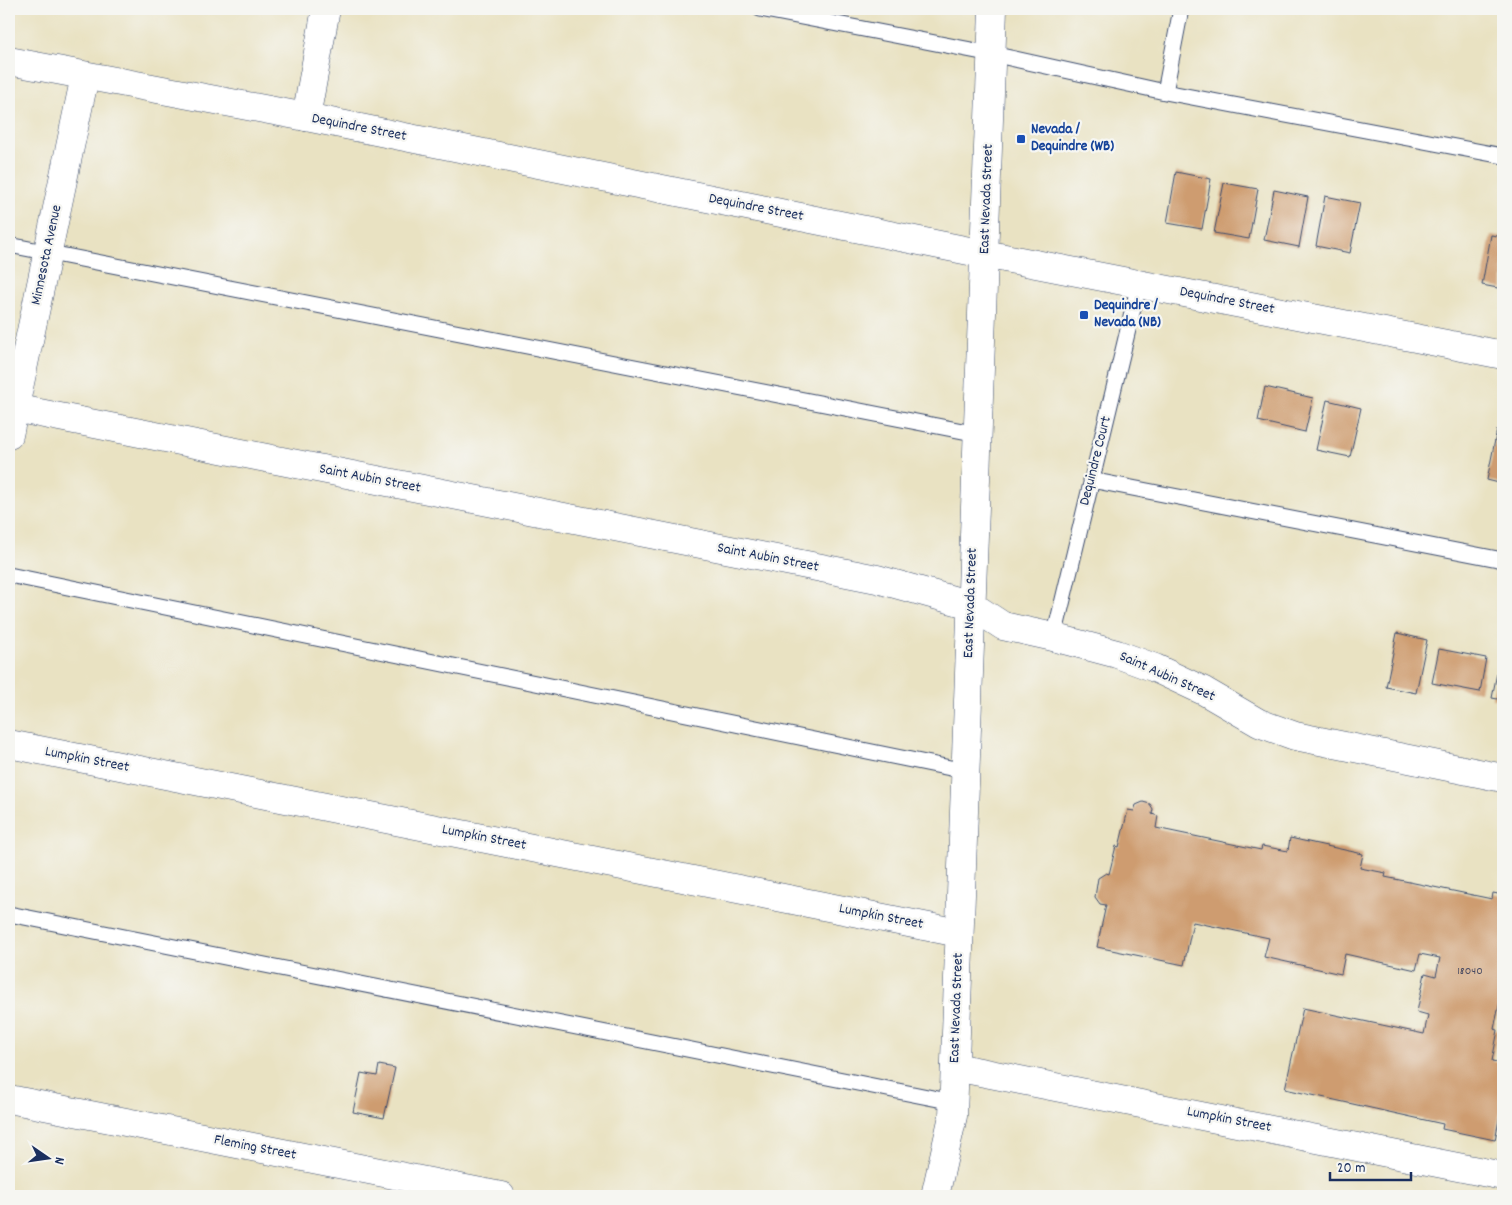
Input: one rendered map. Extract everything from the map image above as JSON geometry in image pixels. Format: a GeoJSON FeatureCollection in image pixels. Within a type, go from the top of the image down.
{"type":"FeatureCollection","features":[{"type":"Feature","properties":{"kind":"street"},"geometry":{"type":"LineString","coordinates":[[306,117],[326,9]]}},
{"type":"Feature","properties":{"kind":"street","name":"East Nevada Street"},"geometry":{"type":"LineString","coordinates":[[936,1196],[953,1116],[993,9]]}},
{"type":"Feature","properties":{"kind":"street","name":"Dequindre Street"},"geometry":{"type":"LineString","coordinates":[[9,61],[306,117],[984,254],[1503,355]]}},
{"type":"Feature","properties":{"kind":"street","name":"Minnesota Avenue"},"geometry":{"type":"LineString","coordinates":[[9,435],[12,408],[85,76]]}},
{"type":"Feature","properties":{"kind":"street","name":"Saint Aubin Street"},"geometry":{"type":"LineString","coordinates":[[12,408],[877,579],[971,605],[1003,626],[1117,654],[1155,668],[1204,691],[1259,723],[1295,736],[1503,778]]}},
{"type":"Feature","properties":{"kind":"street","name":"Lumpkin Street"},"geometry":{"type":"LineString","coordinates":[[9,744],[959,932]]}},
{"type":"Feature","properties":{"kind":"street","name":"Lumpkin Street"},"geometry":{"type":"LineString","coordinates":[[955,1067],[1503,1176]]}},
{"type":"Feature","properties":{"kind":"street","name":"Fleming Street"},"geometry":{"type":"LineString","coordinates":[[9,1099],[501,1196]]}},
{"type":"Feature","properties":{"kind":"lane"},"geometry":{"type":"LineString","coordinates":[[760,9],[992,54],[1165,92],[1503,156]]}},
{"type":"Feature","properties":{"kind":"lane"},"geometry":{"type":"LineString","coordinates":[[1165,92],[1182,9]]}},
{"type":"Feature","properties":{"kind":"lane"},"geometry":{"type":"LineString","coordinates":[[9,245],[978,434]]}},
{"type":"Feature","properties":{"kind":"lane","name":"Dequindre Court"},"geometry":{"type":"LineString","coordinates":[[1054,637],[1138,284]]}},
{"type":"Feature","properties":{"kind":"lane"},"geometry":{"type":"LineString","coordinates":[[1091,480],[1503,560]]}},
{"type":"Feature","properties":{"kind":"lane"},"geometry":{"type":"LineString","coordinates":[[9,575],[965,770]]}},
{"type":"Feature","properties":{"kind":"lane"},"geometry":{"type":"LineString","coordinates":[[9,914],[953,1102]]}},
{"type":"Feature","properties":{"kind":"building"},"geometry":{"type":"Polygon","coordinates":[[[1176,172],[1211,179],[1202,229],[1167,223],[1176,172]]]}},
{"type":"Feature","properties":{"kind":"building"},"geometry":{"type":"Polygon","coordinates":[[[1224,183],[1258,189],[1249,239],[1214,233],[1224,183]]]}},
{"type":"Feature","properties":{"kind":"building"},"geometry":{"type":"Polygon","coordinates":[[[1274,190],[1308,197],[1299,247],[1264,240],[1274,190]]]}},
{"type":"Feature","properties":{"kind":"building"},"geometry":{"type":"Polygon","coordinates":[[[1325,196],[1360,203],[1350,253],[1316,246],[1325,196]]]}},
{"type":"Feature","properties":{"kind":"building"},"geometry":{"type":"Polygon","coordinates":[[[1491,235],[1503,237],[1503,289],[1482,285],[1491,235]]]}},
{"type":"Feature","properties":{"kind":"building"},"geometry":{"type":"Polygon","coordinates":[[[1265,387],[1313,398],[1305,432],[1258,421],[1265,387]]]}},
{"type":"Feature","properties":{"kind":"building"},"geometry":{"type":"Polygon","coordinates":[[[1327,400],[1361,408],[1350,457],[1316,450],[1327,400]]]}},
{"type":"Feature","properties":{"kind":"building"},"geometry":{"type":"Polygon","coordinates":[[[1497,430],[1503,432],[1503,484],[1487,480],[1497,430]]]}},
{"type":"Feature","properties":{"kind":"building"},"geometry":{"type":"Polygon","coordinates":[[[1397,633],[1427,640],[1416,693],[1386,687],[1397,633]]]}},
{"type":"Feature","properties":{"kind":"building"},"geometry":{"type":"Polygon","coordinates":[[[1439,649],[1486,658],[1480,692],[1432,683],[1439,649]]]}},
{"type":"Feature","properties":{"kind":"building"},"geometry":{"type":"Polygon","coordinates":[[[1499,663],[1503,664],[1503,700],[1492,698],[1499,663]]]}},
{"type":"Feature","properties":{"kind":"building"},"geometry":{"type":"Polygon","coordinates":[[[1143,802],[1150,804],[1153,809],[1152,814],[1158,816],[1156,828],[1261,850],[1262,846],[1288,851],[1290,838],[1363,854],[1360,868],[1386,873],[1385,877],[1492,899],[1493,893],[1503,895],[1503,987],[1494,1029],[1498,1030],[1492,1061],[1503,1063],[1503,1099],[1495,1140],[1442,1129],[1443,1124],[1285,1089],[1303,1008],[1424,1034],[1428,1015],[1417,1012],[1425,973],[1436,976],[1440,958],[1420,954],[1416,970],[1345,954],[1341,974],[1264,957],[1269,938],[1193,922],[1184,965],[1097,947],[1106,905],[1100,904],[1095,897],[1098,878],[1106,873],[1109,874],[1116,846],[1119,847],[1128,810],[1134,811],[1136,805],[1143,802]]]}},
{"type":"Feature","properties":{"kind":"building"},"geometry":{"type":"Polygon","coordinates":[[[379,1065],[395,1068],[384,1118],[353,1112],[361,1073],[377,1076],[379,1065]]]}},
{"type":"Feature","properties":{"kind":"place","name":"Nevada / Dequindre (WB)"},"geometry":{"type":"Point","coordinates":[1021,139]}},
{"type":"Feature","properties":{"kind":"place","name":"Dequindre / Nevada (NB)"},"geometry":{"type":"Point","coordinates":[1084,315]}}]}
